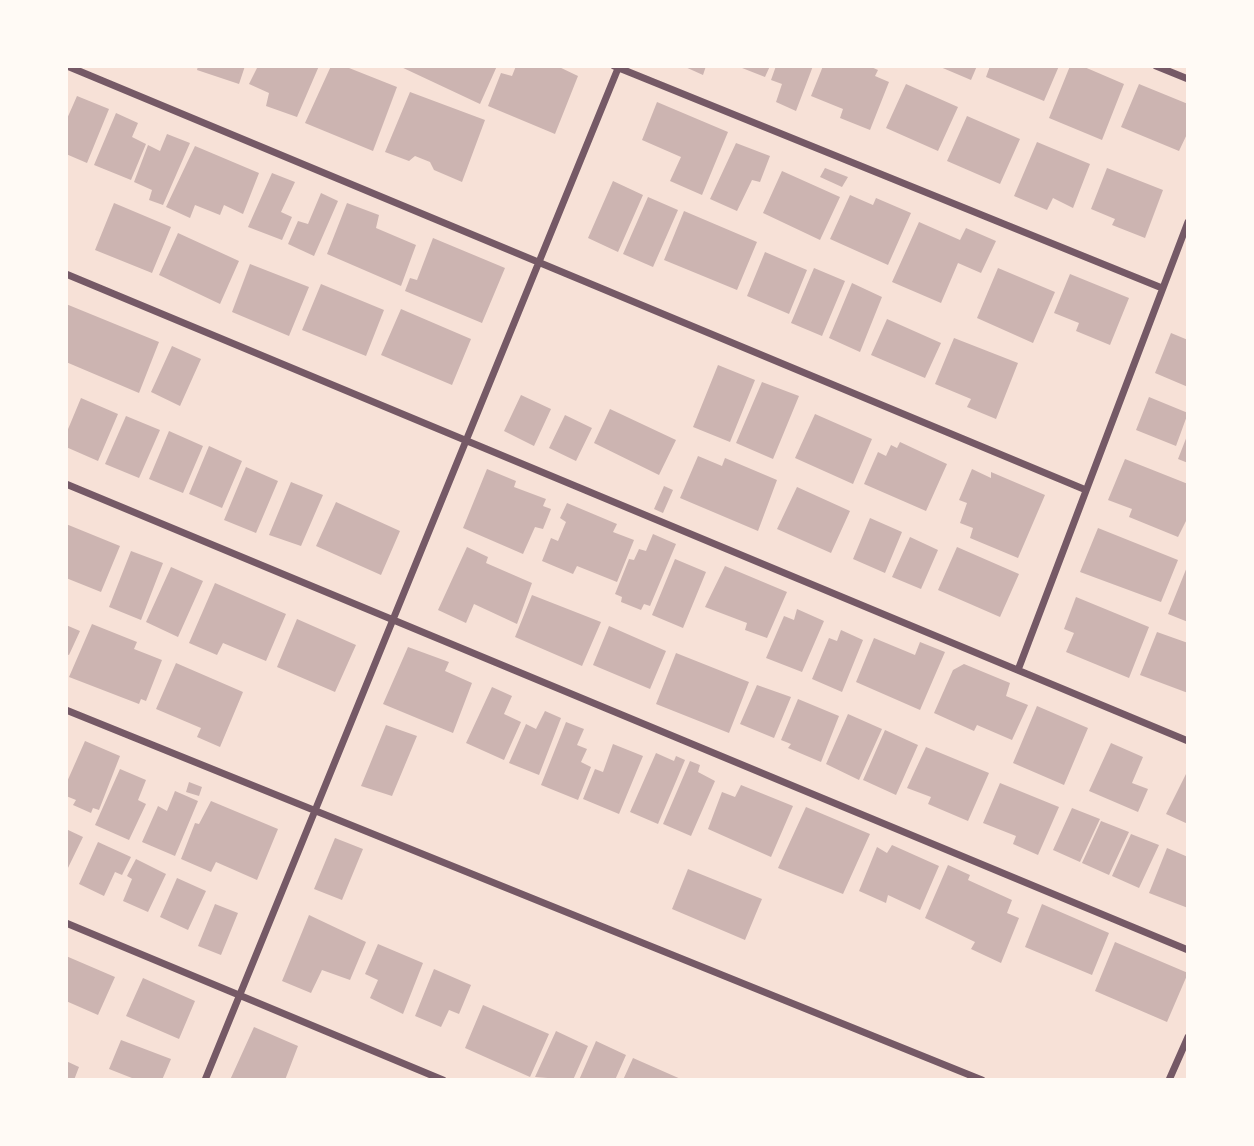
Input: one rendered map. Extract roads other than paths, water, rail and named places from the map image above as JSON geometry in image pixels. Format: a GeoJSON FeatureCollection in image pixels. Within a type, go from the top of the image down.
{"type":"FeatureCollection","features":[{"type":"Feature","properties":{"kind":"street"},"geometry":{"type":"LineString","coordinates":[[67,66],[1086,490]]}},
{"type":"Feature","properties":{"kind":"street"},"geometry":{"type":"LineString","coordinates":[[1156,66],[1188,79]]}},
{"type":"Feature","properties":{"kind":"street"},"geometry":{"type":"LineString","coordinates":[[205,1080],[617,67],[1163,288]]}},
{"type":"Feature","properties":{"kind":"street"},"geometry":{"type":"LineString","coordinates":[[1018,670],[1188,222]]}},
{"type":"Feature","properties":{"kind":"street"},"geometry":{"type":"LineString","coordinates":[[66,274],[1188,741]]}},
{"type":"Feature","properties":{"kind":"street"},"geometry":{"type":"LineString","coordinates":[[66,484],[1188,950]]}},
{"type":"Feature","properties":{"kind":"street"},"geometry":{"type":"LineString","coordinates":[[66,710],[982,1080]]}},
{"type":"Feature","properties":{"kind":"street"},"geometry":{"type":"LineString","coordinates":[[66,923],[443,1080]]}},
{"type":"Feature","properties":{"kind":"street"},"geometry":{"type":"LineString","coordinates":[[1169,1080],[1188,1037]]}}]}
